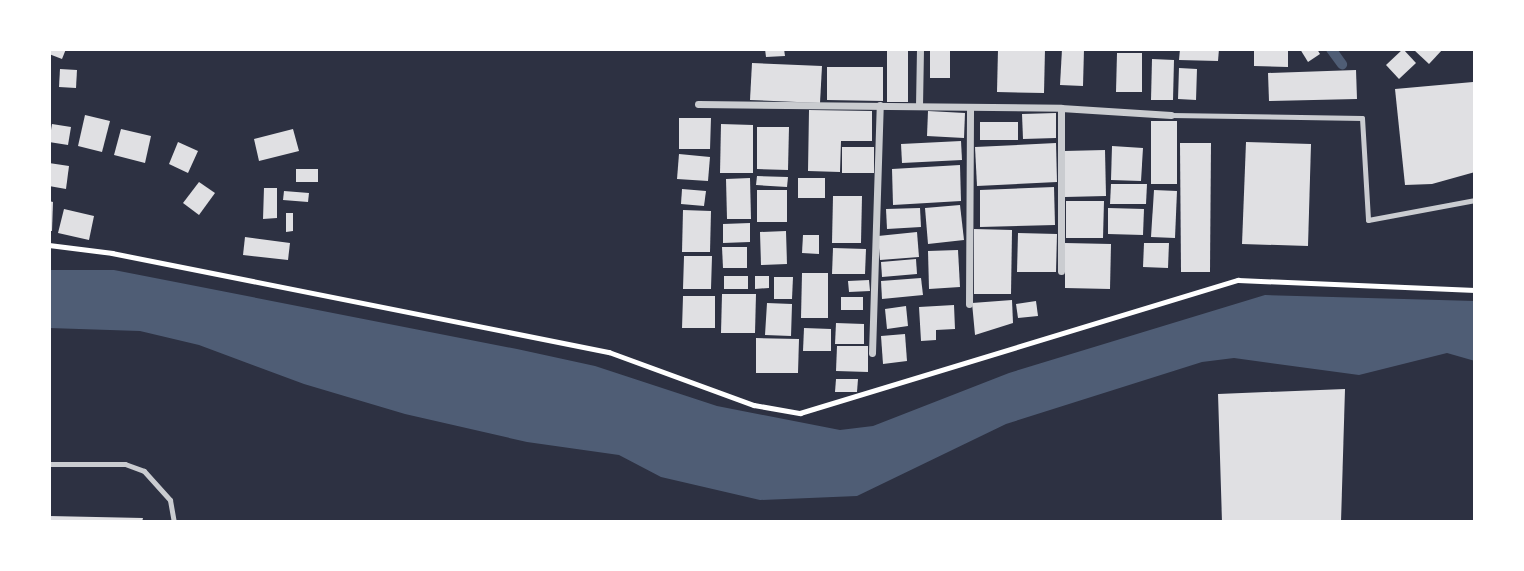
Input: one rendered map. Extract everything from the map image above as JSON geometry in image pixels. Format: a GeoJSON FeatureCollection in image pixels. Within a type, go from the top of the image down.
{"type":"FeatureCollection","features":[{"type":"Feature","properties":{"kind":"street"},"geometry":{"type":"LineString","coordinates":[[919,106],[920,49]]}},
{"type":"Feature","properties":{"kind":"street"},"geometry":{"type":"LineString","coordinates":[[698,104],[1061,108],[1171,115]]}},
{"type":"Feature","properties":{"kind":"street"},"geometry":{"type":"LineString","coordinates":[[872,353],[880,105]]}},
{"type":"Feature","properties":{"kind":"street"},"geometry":{"type":"LineString","coordinates":[[969,304],[970,107]]}},
{"type":"Feature","properties":{"kind":"street"},"geometry":{"type":"LineString","coordinates":[[1061,108],[1061,271]]}},
{"type":"Feature","properties":{"kind":"lane"},"geometry":{"type":"LineString","coordinates":[[1171,115],[1362,118],[1368,220],[1475,200]]}},
{"type":"Feature","properties":{"kind":"lane"},"geometry":{"type":"LineString","coordinates":[[49,464],[125,464],[144,471],[170,500],[174,522]]}},
{"type":"Feature","properties":{"kind":"path"},"geometry":{"type":"LineString","coordinates":[[49,245],[112,253],[610,352],[754,405],[800,413],[1238,280],[1475,290]]}},
{"type":"Feature","properties":{"kind":"water"},"geometry":{"type":"Polygon","coordinates":[[[49,270],[114,270],[517,349],[595,366],[717,406],[840,430],[873,426],[1009,373],[1265,295],[1475,301],[1475,361],[1447,353],[1359,375],[1234,358],[1202,362],[1006,424],[857,496],[760,500],[661,477],[619,455],[527,442],[405,414],[304,384],[199,345],[140,331],[49,328],[49,270]]]}},
{"type":"Feature","properties":{"kind":"building"},"geometry":{"type":"Polygon","coordinates":[[[49,49],[66,49],[62,59],[49,54],[49,49]]]}},
{"type":"Feature","properties":{"kind":"building"},"geometry":{"type":"Polygon","coordinates":[[[765,49],[784,49],[785,56],[766,57],[765,49]]]}},
{"type":"Feature","properties":{"kind":"building"},"geometry":{"type":"Polygon","coordinates":[[[887,49],[908,49],[908,102],[887,102],[887,49]]]}},
{"type":"Feature","properties":{"kind":"building"},"geometry":{"type":"Polygon","coordinates":[[[930,49],[950,49],[950,78],[930,78],[930,49]]]}},
{"type":"Feature","properties":{"kind":"building"},"geometry":{"type":"Polygon","coordinates":[[[998,49],[1045,49],[1044,93],[997,92],[998,49]]]}},
{"type":"Feature","properties":{"kind":"building"},"geometry":{"type":"Polygon","coordinates":[[[1062,49],[1084,49],[1083,86],[1060,85],[1062,49]]]}},
{"type":"Feature","properties":{"kind":"building"},"geometry":{"type":"Polygon","coordinates":[[[1180,49],[1219,49],[1218,61],[1179,60],[1180,49]]]}},
{"type":"Feature","properties":{"kind":"building"},"geometry":{"type":"Polygon","coordinates":[[[1254,49],[1288,49],[1288,67],[1254,66],[1254,49]]]}},
{"type":"Feature","properties":{"kind":"building"},"geometry":{"type":"Polygon","coordinates":[[[1300,49],[1317,49],[1320,54],[1308,62],[1300,49]]]}},
{"type":"Feature","properties":{"kind":"building"},"geometry":{"type":"Polygon","coordinates":[[[1403,49],[1416,63],[1399,79],[1386,65],[1403,49]]]}},
{"type":"Feature","properties":{"kind":"building"},"geometry":{"type":"Polygon","coordinates":[[[1413,49],[1443,49],[1429,64],[1413,49]]]}},
{"type":"Feature","properties":{"kind":"building"},"geometry":{"type":"Polygon","coordinates":[[[1117,53],[1142,53],[1142,92],[1116,92],[1117,53]]]}},
{"type":"Feature","properties":{"kind":"building"},"geometry":{"type":"Polygon","coordinates":[[[1152,59],[1174,60],[1173,100],[1151,100],[1152,59]]]}},
{"type":"Feature","properties":{"kind":"building"},"geometry":{"type":"Polygon","coordinates":[[[752,63],[822,66],[820,103],[750,100],[752,63]]]}},
{"type":"Feature","properties":{"kind":"building"},"geometry":{"type":"Polygon","coordinates":[[[827,67],[883,67],[883,101],[827,100],[827,67]]]}},
{"type":"Feature","properties":{"kind":"building"},"geometry":{"type":"Polygon","coordinates":[[[1179,68],[1197,69],[1196,100],[1178,99],[1179,68]]]}},
{"type":"Feature","properties":{"kind":"building"},"geometry":{"type":"Polygon","coordinates":[[[60,69],[77,70],[76,88],[59,87],[60,69]]]}},
{"type":"Feature","properties":{"kind":"building"},"geometry":{"type":"Polygon","coordinates":[[[1356,70],[1357,99],[1269,101],[1268,73],[1356,70]]]}},
{"type":"Feature","properties":{"kind":"building"},"geometry":{"type":"Polygon","coordinates":[[[1473,82],[1475,172],[1432,184],[1405,185],[1395,89],[1473,82]]]}},
{"type":"Feature","properties":{"kind":"building"},"geometry":{"type":"Polygon","coordinates":[[[809,110],[872,111],[872,141],[841,141],[840,172],[808,171],[809,110]]]}},
{"type":"Feature","properties":{"kind":"building"},"geometry":{"type":"Polygon","coordinates":[[[928,111],[965,113],[964,138],[927,136],[928,111]]]}},
{"type":"Feature","properties":{"kind":"building"},"geometry":{"type":"Polygon","coordinates":[[[1056,113],[1056,138],[1023,139],[1022,114],[1056,113]]]}},
{"type":"Feature","properties":{"kind":"building"},"geometry":{"type":"Polygon","coordinates":[[[85,115],[110,121],[102,152],[78,146],[85,115]]]}},
{"type":"Feature","properties":{"kind":"building"},"geometry":{"type":"Polygon","coordinates":[[[679,118],[711,118],[710,149],[679,149],[679,118]]]}},
{"type":"Feature","properties":{"kind":"building"},"geometry":{"type":"Polygon","coordinates":[[[1151,121],[1177,121],[1177,184],[1151,184],[1151,121]]]}},
{"type":"Feature","properties":{"kind":"building"},"geometry":{"type":"Polygon","coordinates":[[[980,122],[1018,122],[1018,140],[980,140],[980,122]]]}},
{"type":"Feature","properties":{"kind":"building"},"geometry":{"type":"Polygon","coordinates":[[[52,124],[71,127],[68,145],[49,142],[52,124]]]}},
{"type":"Feature","properties":{"kind":"building"},"geometry":{"type":"Polygon","coordinates":[[[721,124],[753,125],[753,173],[720,173],[721,124]]]}},
{"type":"Feature","properties":{"kind":"building"},"geometry":{"type":"Polygon","coordinates":[[[757,127],[789,127],[788,170],[757,169],[757,127]]]}},
{"type":"Feature","properties":{"kind":"building"},"geometry":{"type":"Polygon","coordinates":[[[121,129],[151,136],[145,163],[114,155],[121,129]]]}},
{"type":"Feature","properties":{"kind":"building"},"geometry":{"type":"Polygon","coordinates":[[[293,129],[299,151],[259,161],[254,139],[293,129]]]}},
{"type":"Feature","properties":{"kind":"building"},"geometry":{"type":"Polygon","coordinates":[[[961,141],[962,160],[902,163],[901,144],[961,141]]]}},
{"type":"Feature","properties":{"kind":"building"},"geometry":{"type":"Polygon","coordinates":[[[178,142],[198,151],[188,173],[169,164],[178,142]]]}},
{"type":"Feature","properties":{"kind":"building"},"geometry":{"type":"Polygon","coordinates":[[[1246,142],[1311,144],[1308,246],[1242,244],[1246,142]]]}},
{"type":"Feature","properties":{"kind":"building"},"geometry":{"type":"Polygon","coordinates":[[[1056,143],[1057,182],[977,186],[975,147],[1056,143]]]}},
{"type":"Feature","properties":{"kind":"building"},"geometry":{"type":"Polygon","coordinates":[[[1180,143],[1211,143],[1210,272],[1181,272],[1180,143]]]}},
{"type":"Feature","properties":{"kind":"building"},"geometry":{"type":"Polygon","coordinates":[[[1112,146],[1143,148],[1141,181],[1111,180],[1112,146]]]}},
{"type":"Feature","properties":{"kind":"building"},"geometry":{"type":"Polygon","coordinates":[[[842,147],[874,147],[874,173],[842,173],[842,147]]]}},
{"type":"Feature","properties":{"kind":"building"},"geometry":{"type":"Polygon","coordinates":[[[1105,150],[1106,196],[1065,197],[1064,151],[1105,150]]]}},
{"type":"Feature","properties":{"kind":"building"},"geometry":{"type":"Polygon","coordinates":[[[679,154],[710,157],[708,181],[677,179],[679,154]]]}},
{"type":"Feature","properties":{"kind":"building"},"geometry":{"type":"Polygon","coordinates":[[[49,163],[69,166],[66,189],[49,186],[49,163]]]}},
{"type":"Feature","properties":{"kind":"building"},"geometry":{"type":"Polygon","coordinates":[[[960,165],[961,201],[893,205],[892,169],[960,165]]]}},
{"type":"Feature","properties":{"kind":"building"},"geometry":{"type":"Polygon","coordinates":[[[296,169],[318,169],[318,182],[296,182],[296,169]]]}},
{"type":"Feature","properties":{"kind":"building"},"geometry":{"type":"Polygon","coordinates":[[[757,176],[788,177],[787,187],[756,185],[757,176]]]}},
{"type":"Feature","properties":{"kind":"building"},"geometry":{"type":"Polygon","coordinates":[[[750,178],[751,219],[727,219],[726,179],[750,178]]]}},
{"type":"Feature","properties":{"kind":"building"},"geometry":{"type":"Polygon","coordinates":[[[798,178],[825,178],[825,198],[798,198],[798,178]]]}},
{"type":"Feature","properties":{"kind":"building"},"geometry":{"type":"Polygon","coordinates":[[[199,182],[215,193],[199,215],[183,203],[199,182]]]}},
{"type":"Feature","properties":{"kind":"building"},"geometry":{"type":"Polygon","coordinates":[[[1111,184],[1147,184],[1146,204],[1110,204],[1111,184]]]}},
{"type":"Feature","properties":{"kind":"building"},"geometry":{"type":"Polygon","coordinates":[[[1054,187],[1055,225],[980,227],[980,190],[1054,187]]]}},
{"type":"Feature","properties":{"kind":"building"},"geometry":{"type":"Polygon","coordinates":[[[264,188],[277,188],[277,218],[263,219],[264,188]]]}},
{"type":"Feature","properties":{"kind":"building"},"geometry":{"type":"Polygon","coordinates":[[[682,189],[706,191],[704,206],[681,204],[682,189]]]}},
{"type":"Feature","properties":{"kind":"building"},"geometry":{"type":"Polygon","coordinates":[[[757,190],[787,190],[787,222],[757,222],[757,190]]]}},
{"type":"Feature","properties":{"kind":"building"},"geometry":{"type":"Polygon","coordinates":[[[1154,190],[1177,191],[1175,238],[1151,237],[1154,190]]]}},
{"type":"Feature","properties":{"kind":"building"},"geometry":{"type":"Polygon","coordinates":[[[284,191],[309,193],[308,202],[283,200],[284,191]]]}},
{"type":"Feature","properties":{"kind":"building"},"geometry":{"type":"Polygon","coordinates":[[[833,196],[862,196],[861,243],[832,243],[833,196]]]}},
{"type":"Feature","properties":{"kind":"building"},"geometry":{"type":"Polygon","coordinates":[[[49,201],[53,202],[52,231],[49,231],[49,201]]]}},
{"type":"Feature","properties":{"kind":"building"},"geometry":{"type":"Polygon","coordinates":[[[1066,201],[1104,201],[1103,238],[1066,238],[1066,201]]]}},
{"type":"Feature","properties":{"kind":"building"},"geometry":{"type":"Polygon","coordinates":[[[960,205],[964,240],[928,244],[925,208],[960,205]]]}},
{"type":"Feature","properties":{"kind":"building"},"geometry":{"type":"Polygon","coordinates":[[[920,208],[921,227],[887,229],[886,209],[920,208]]]}},
{"type":"Feature","properties":{"kind":"building"},"geometry":{"type":"Polygon","coordinates":[[[1108,208],[1144,209],[1143,235],[1108,234],[1108,208]]]}},
{"type":"Feature","properties":{"kind":"building"},"geometry":{"type":"Polygon","coordinates":[[[64,209],[94,216],[89,240],[58,233],[64,209]]]}},
{"type":"Feature","properties":{"kind":"building"},"geometry":{"type":"Polygon","coordinates":[[[683,210],[711,211],[710,252],[682,252],[683,210]]]}},
{"type":"Feature","properties":{"kind":"building"},"geometry":{"type":"Polygon","coordinates":[[[286,213],[293,213],[293,231],[286,232],[286,213]]]}},
{"type":"Feature","properties":{"kind":"building"},"geometry":{"type":"Polygon","coordinates":[[[750,223],[750,242],[723,243],[723,224],[750,223]]]}},
{"type":"Feature","properties":{"kind":"building"},"geometry":{"type":"Polygon","coordinates":[[[974,229],[1012,230],[1011,294],[974,294],[974,229]]]}},
{"type":"Feature","properties":{"kind":"building"},"geometry":{"type":"Polygon","coordinates":[[[786,231],[787,264],[761,265],[760,232],[786,231]]]}},
{"type":"Feature","properties":{"kind":"building"},"geometry":{"type":"Polygon","coordinates":[[[917,232],[919,257],[880,260],[878,236],[917,232]]]}},
{"type":"Feature","properties":{"kind":"building"},"geometry":{"type":"Polygon","coordinates":[[[1018,233],[1057,234],[1056,272],[1017,272],[1018,233]]]}},
{"type":"Feature","properties":{"kind":"building"},"geometry":{"type":"Polygon","coordinates":[[[803,235],[819,235],[819,254],[802,253],[803,235]]]}},
{"type":"Feature","properties":{"kind":"building"},"geometry":{"type":"Polygon","coordinates":[[[245,237],[290,243],[288,260],[243,255],[245,237]]]}},
{"type":"Feature","properties":{"kind":"building"},"geometry":{"type":"Polygon","coordinates":[[[1065,243],[1111,244],[1110,289],[1065,288],[1065,243]]]}},
{"type":"Feature","properties":{"kind":"building"},"geometry":{"type":"Polygon","coordinates":[[[1144,243],[1169,243],[1168,268],[1143,267],[1144,243]]]}},
{"type":"Feature","properties":{"kind":"building"},"geometry":{"type":"Polygon","coordinates":[[[722,247],[747,247],[747,268],[723,268],[722,247]]]}},
{"type":"Feature","properties":{"kind":"building"},"geometry":{"type":"Polygon","coordinates":[[[833,248],[866,249],[865,274],[832,274],[833,248]]]}},
{"type":"Feature","properties":{"kind":"building"},"geometry":{"type":"Polygon","coordinates":[[[958,250],[960,287],[929,289],[928,251],[958,250]]]}},
{"type":"Feature","properties":{"kind":"building"},"geometry":{"type":"Polygon","coordinates":[[[684,256],[712,256],[711,289],[683,289],[684,256]]]}},
{"type":"Feature","properties":{"kind":"building"},"geometry":{"type":"Polygon","coordinates":[[[916,259],[917,274],[882,277],[881,262],[916,259]]]}},
{"type":"Feature","properties":{"kind":"building"},"geometry":{"type":"Polygon","coordinates":[[[802,273],[828,273],[828,318],[801,318],[802,273]]]}},
{"type":"Feature","properties":{"kind":"building"},"geometry":{"type":"Polygon","coordinates":[[[724,276],[748,276],[748,289],[724,289],[724,276]]]}},
{"type":"Feature","properties":{"kind":"building"},"geometry":{"type":"Polygon","coordinates":[[[755,276],[769,276],[769,288],[755,289],[755,276]]]}},
{"type":"Feature","properties":{"kind":"building"},"geometry":{"type":"Polygon","coordinates":[[[774,277],[793,277],[792,299],[774,299],[774,277]]]}},
{"type":"Feature","properties":{"kind":"building"},"geometry":{"type":"Polygon","coordinates":[[[921,278],[923,295],[882,299],[881,281],[921,278]]]}},
{"type":"Feature","properties":{"kind":"building"},"geometry":{"type":"Polygon","coordinates":[[[869,280],[870,291],[849,292],[848,281],[869,280]]]}},
{"type":"Feature","properties":{"kind":"building"},"geometry":{"type":"Polygon","coordinates":[[[722,294],[756,294],[755,333],[721,333],[722,294]]]}},
{"type":"Feature","properties":{"kind":"building"},"geometry":{"type":"Polygon","coordinates":[[[683,296],[715,296],[715,328],[682,328],[683,296]]]}},
{"type":"Feature","properties":{"kind":"building"},"geometry":{"type":"Polygon","coordinates":[[[841,297],[863,297],[863,310],[841,310],[841,297]]]}},
{"type":"Feature","properties":{"kind":"building"},"geometry":{"type":"Polygon","coordinates":[[[1012,300],[1013,323],[975,335],[972,303],[1012,300]]]}},
{"type":"Feature","properties":{"kind":"building"},"geometry":{"type":"Polygon","coordinates":[[[1036,301],[1038,316],[1018,318],[1016,304],[1036,301]]]}},
{"type":"Feature","properties":{"kind":"building"},"geometry":{"type":"Polygon","coordinates":[[[767,303],[792,304],[791,336],[765,335],[767,303]]]}},
{"type":"Feature","properties":{"kind":"building"},"geometry":{"type":"Polygon","coordinates":[[[954,305],[955,329],[936,330],[936,340],[921,341],[919,307],[954,305]]]}},
{"type":"Feature","properties":{"kind":"building"},"geometry":{"type":"Polygon","coordinates":[[[906,306],[908,326],[887,329],[885,309],[906,306]]]}},
{"type":"Feature","properties":{"kind":"building"},"geometry":{"type":"Polygon","coordinates":[[[836,323],[864,324],[864,344],[835,344],[836,323]]]}},
{"type":"Feature","properties":{"kind":"building"},"geometry":{"type":"Polygon","coordinates":[[[804,328],[831,329],[831,351],[803,351],[804,328]]]}},
{"type":"Feature","properties":{"kind":"building"},"geometry":{"type":"Polygon","coordinates":[[[905,334],[907,361],[883,364],[881,336],[905,334]]]}},
{"type":"Feature","properties":{"kind":"building"},"geometry":{"type":"Polygon","coordinates":[[[756,338],[799,339],[798,373],[756,373],[756,338]]]}},
{"type":"Feature","properties":{"kind":"building"},"geometry":{"type":"Polygon","coordinates":[[[837,346],[868,346],[868,372],[836,371],[837,346]]]}},
{"type":"Feature","properties":{"kind":"building"},"geometry":{"type":"Polygon","coordinates":[[[836,379],[858,379],[857,392],[835,392],[836,379]]]}},
{"type":"Feature","properties":{"kind":"building"},"geometry":{"type":"Polygon","coordinates":[[[1345,389],[1341,522],[1222,522],[1218,394],[1345,389]]]}},
{"type":"Feature","properties":{"kind":"building"},"geometry":{"type":"Polygon","coordinates":[[[49,516],[143,518],[142,522],[49,522],[49,516]]]}},
{"type":"Feature","properties":{"kind":"waterway"},"geometry":{"type":"LineString","coordinates":[[1331,49],[1342,64]]}}]}
